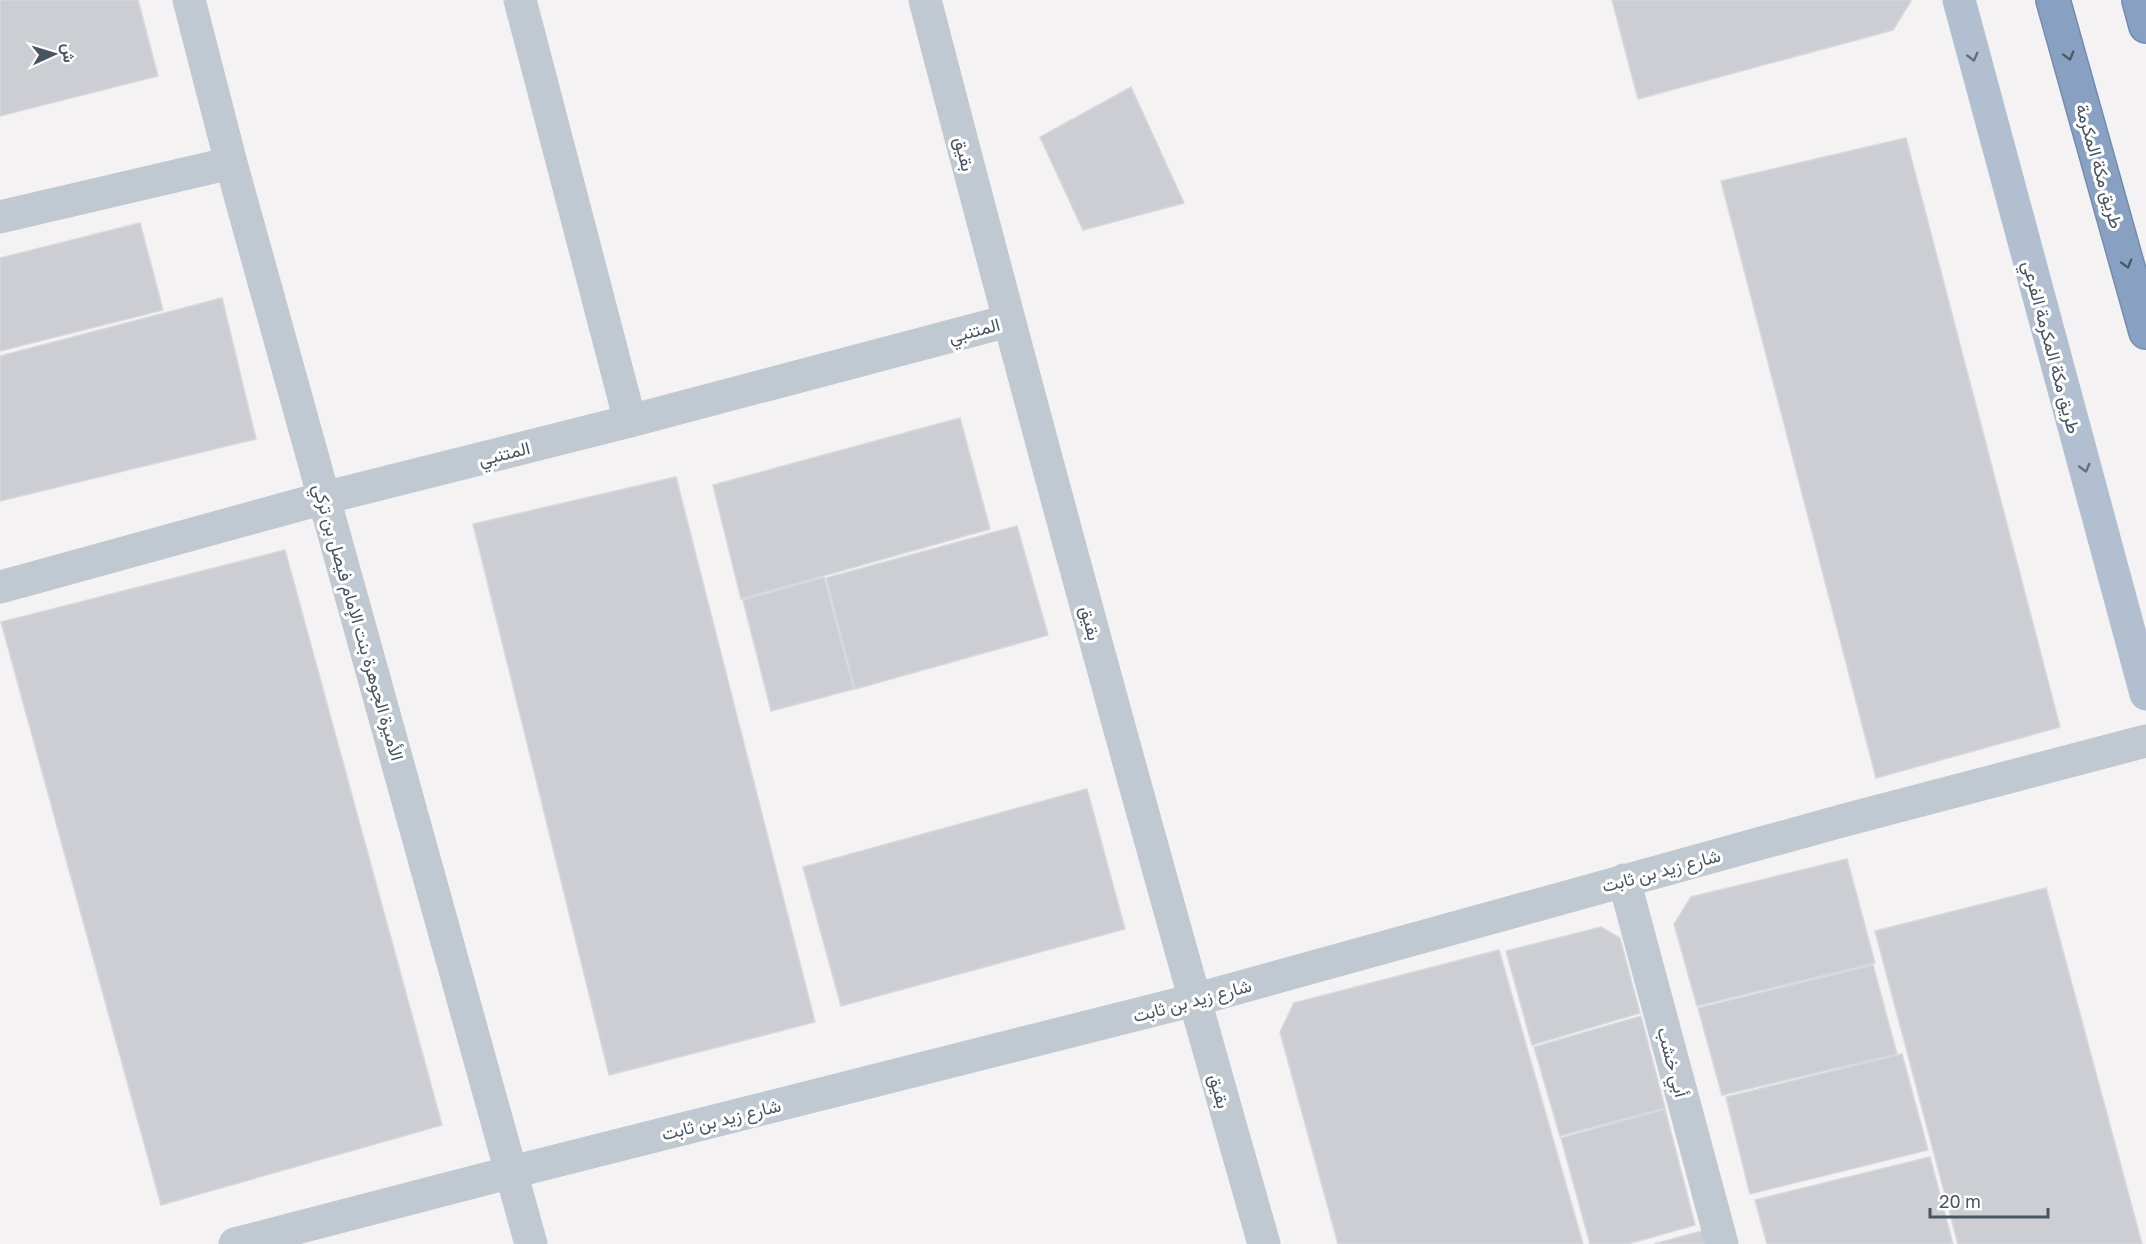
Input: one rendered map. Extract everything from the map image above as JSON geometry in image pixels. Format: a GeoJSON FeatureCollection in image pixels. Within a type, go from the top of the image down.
{"type":"FeatureCollection","features":[{"type":"Feature","properties":{"kind":"highway","name":"طريق مكة المكرمة"},"geometry":{"type":"LineString","coordinates":[[2054,0],[2146,332]]}},
{"type":"Feature","properties":{"kind":"highway"},"geometry":{"type":"LineString","coordinates":[[2139,0],[2146,26]]}},
{"type":"Feature","properties":{"kind":"main road","name":"طريق مكة المكرمة الفرعي"},"geometry":{"type":"LineString","coordinates":[[1959,0],[2146,694]]}},
{"type":"Feature","properties":{"kind":"street","name":"الأميرة الجوهرة بنت الإمام فيصل بن تركي"},"geometry":{"type":"LineString","coordinates":[[189,0],[231,163],[531,1244]]}},
{"type":"Feature","properties":{"kind":"street"},"geometry":{"type":"LineString","coordinates":[[520,0],[630,421]]}},
{"type":"Feature","properties":{"kind":"street","name":"بقيق"},"geometry":{"type":"LineString","coordinates":[[925,0],[1008,321],[1194,1000],[1264,1244]]}},
{"type":"Feature","properties":{"kind":"street"},"geometry":{"type":"LineString","coordinates":[[0,217],[231,163]]}},
{"type":"Feature","properties":{"kind":"street","name":"المتنبي"},"geometry":{"type":"LineString","coordinates":[[0,587],[324,498],[630,421],[1008,321]]}},
{"type":"Feature","properties":{"kind":"street","name":"شارع زيد بن ثابت"},"geometry":{"type":"LineString","coordinates":[[235,1244],[1194,1000],[1624,880],[2146,741]]}},
{"type":"Feature","properties":{"kind":"street","name":"أبي خشب"},"geometry":{"type":"LineString","coordinates":[[1624,880],[1722,1244]]}},
{"type":"Feature","properties":{"kind":"building"},"geometry":{"type":"Polygon","coordinates":[[[0,0],[138,0],[158,76],[0,116],[0,0]]]}},
{"type":"Feature","properties":{"kind":"building"},"geometry":{"type":"Polygon","coordinates":[[[1612,0],[1911,1],[1893,30],[1638,99],[1612,0]]]}},
{"type":"Feature","properties":{"kind":"building"},"geometry":{"type":"Polygon","coordinates":[[[1131,87],[1184,203],[1083,230],[1040,137],[1131,87]]]}},
{"type":"Feature","properties":{"kind":"building"},"geometry":{"type":"Polygon","coordinates":[[[1906,138],[2060,727],[1876,778],[1721,181],[1906,138]]]}},
{"type":"Feature","properties":{"kind":"building"},"geometry":{"type":"Polygon","coordinates":[[[140,223],[163,310],[0,351],[0,258],[140,223]]]}},
{"type":"Feature","properties":{"kind":"building"},"geometry":{"type":"Polygon","coordinates":[[[222,298],[256,439],[0,501],[0,356],[222,298]]]}},
{"type":"Feature","properties":{"kind":"building"},"geometry":{"type":"Polygon","coordinates":[[[960,418],[990,529],[741,599],[713,485],[960,418]]]}},
{"type":"Feature","properties":{"kind":"building"},"geometry":{"type":"Polygon","coordinates":[[[676,477],[815,1022],[609,1075],[473,524],[676,477]]]}},
{"type":"Feature","properties":{"kind":"building"},"geometry":{"type":"Polygon","coordinates":[[[1017,526],[1048,635],[855,689],[826,578],[1017,526]]]}},
{"type":"Feature","properties":{"kind":"building"},"geometry":{"type":"Polygon","coordinates":[[[285,550],[442,1125],[161,1205],[1,622],[285,550]]]}},
{"type":"Feature","properties":{"kind":"building"},"geometry":{"type":"Polygon","coordinates":[[[824,577],[854,689],[771,711],[743,600],[824,577]]]}},
{"type":"Feature","properties":{"kind":"building"},"geometry":{"type":"Polygon","coordinates":[[[1087,789],[1125,929],[841,1006],[803,867],[1087,789]]]}},
{"type":"Feature","properties":{"kind":"building"},"geometry":{"type":"Polygon","coordinates":[[[1847,859],[1875,963],[1697,1006],[1674,924],[1691,897],[1847,859]]]}},
{"type":"Feature","properties":{"kind":"building"},"geometry":{"type":"Polygon","coordinates":[[[2046,888],[2142,1244],[1958,1244],[1875,931],[2046,888]]]}},
{"type":"Feature","properties":{"kind":"building"},"geometry":{"type":"Polygon","coordinates":[[[1601,927],[1620,938],[1640,1013],[1532,1045],[1506,951],[1601,927]]]}},
{"type":"Feature","properties":{"kind":"building"},"geometry":{"type":"Polygon","coordinates":[[[1499,950],[1583,1244],[1338,1244],[1280,1032],[1294,1003],[1499,950]]]}},
{"type":"Feature","properties":{"kind":"building"},"geometry":{"type":"Polygon","coordinates":[[[1873,965],[1897,1054],[1722,1095],[1698,1008],[1873,965]]]}},
{"type":"Feature","properties":{"kind":"building"},"geometry":{"type":"Polygon","coordinates":[[[1641,1016],[1665,1108],[1560,1136],[1534,1047],[1641,1016]]]}},
{"type":"Feature","properties":{"kind":"building"},"geometry":{"type":"Polygon","coordinates":[[[1902,1054],[1928,1150],[1750,1194],[1726,1097],[1902,1054]]]}},
{"type":"Feature","properties":{"kind":"building"},"geometry":{"type":"Polygon","coordinates":[[[1665,1109],[1695,1225],[1628,1244],[1590,1244],[1561,1138],[1665,1109]]]}},
{"type":"Feature","properties":{"kind":"building"},"geometry":{"type":"Polygon","coordinates":[[[1930,1157],[1953,1244],[1767,1244],[1755,1200],[1930,1157]]]}},
{"type":"Feature","properties":{"kind":"building"},"geometry":{"type":"Polygon","coordinates":[[[1702,1231],[1706,1244],[1654,1244],[1702,1231]]]}}]}
